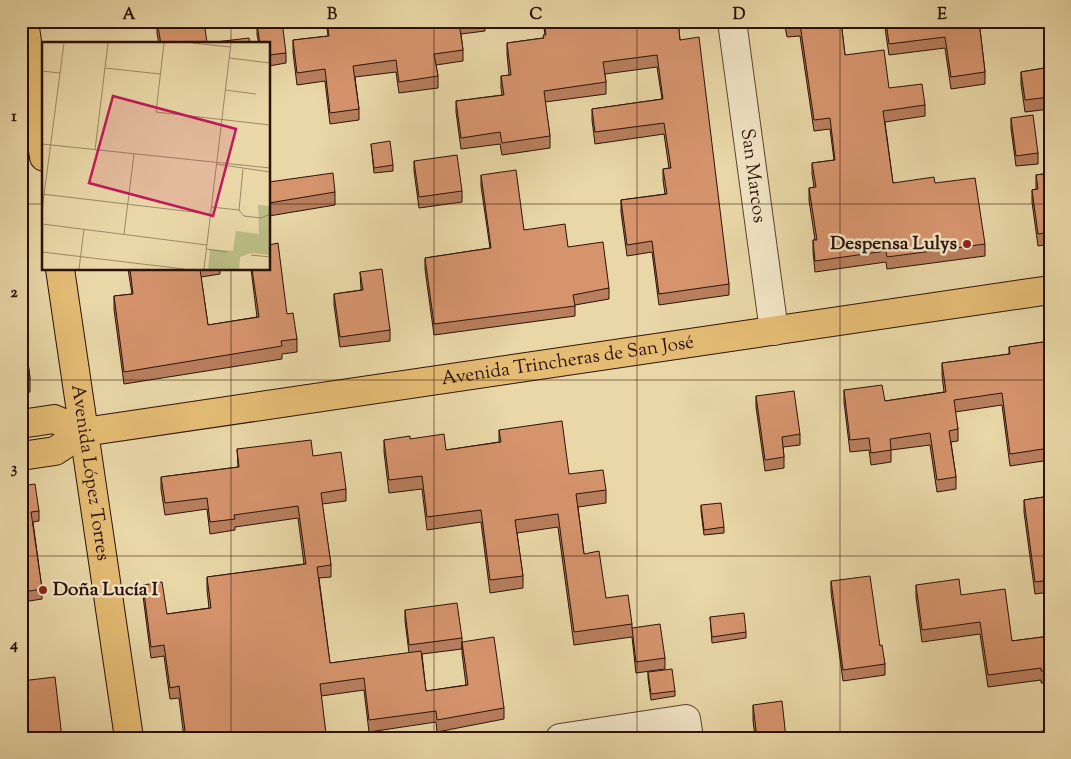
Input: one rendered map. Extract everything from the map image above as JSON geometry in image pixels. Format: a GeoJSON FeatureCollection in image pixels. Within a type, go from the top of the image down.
{"type":"FeatureCollection","features":[{"type":"Feature","properties":{"kind":"main road"},"geometry":{"type":"LineString","coordinates":[[24,21],[26,71],[42,147]]}},
{"type":"Feature","properties":{"kind":"main road","name":"Avenida López Torres"},"geometry":{"type":"LineString","coordinates":[[60,270],[129,738]]}},
{"type":"Feature","properties":{"kind":"main road","name":"Avenida Trincheras de San José"},"geometry":{"type":"LineString","coordinates":[[84,432],[1050,290]]}},
{"type":"Feature","properties":{"kind":"main road"},"geometry":{"type":"LineString","coordinates":[[21,424],[54,419],[84,432]]}},
{"type":"Feature","properties":{"kind":"main road"},"geometry":{"type":"LineString","coordinates":[[21,456],[55,451],[84,432]]}},
{"type":"Feature","properties":{"kind":"street","name":"San Marcos"},"geometry":{"type":"LineString","coordinates":[[732,21],[774,331]]}},
{"type":"Feature","properties":{"kind":"street"},"geometry":{"type":"LineString","coordinates":[[560,738],[687,728]]}},
{"type":"Feature","properties":{"kind":"building"},"geometry":{"type":"Polygon","coordinates":[[[157,21],[204,21],[207,42],[161,42],[157,21]]]}},
{"type":"Feature","properties":{"kind":"building"},"geometry":{"type":"Polygon","coordinates":[[[282,21],[286,53],[270,55],[270,42],[260,42],[257,24],[282,21]]]}},
{"type":"Feature","properties":{"kind":"building"},"geometry":{"type":"Polygon","coordinates":[[[327,21],[469,21],[459,22],[463,50],[434,54],[438,76],[399,82],[396,60],[353,66],[359,109],[330,113],[325,69],[297,73],[293,40],[329,36],[327,21]]]}},
{"type":"Feature","properties":{"kind":"building"},"geometry":{"type":"Polygon","coordinates":[[[544,21],[678,21],[680,40],[699,37],[729,284],[659,294],[652,241],[627,245],[621,200],[667,194],[663,169],[671,168],[664,123],[595,132],[592,109],[663,99],[657,55],[603,62],[606,82],[544,91],[550,136],[502,143],[500,132],[461,138],[456,101],[504,95],[501,76],[511,75],[507,43],[544,38],[543,35],[546,35],[544,21]]]}},
{"type":"Feature","properties":{"kind":"building"},"geometry":{"type":"Polygon","coordinates":[[[786,21],[841,21],[845,55],[884,50],[889,88],[922,84],[925,105],[883,111],[893,183],[934,177],[935,183],[975,178],[985,244],[887,257],[886,251],[815,261],[813,240],[817,240],[809,188],[816,187],[812,163],[835,160],[830,118],[814,120],[800,24],[787,26],[786,21]]]}},
{"type":"Feature","properties":{"kind":"building"},"geometry":{"type":"Polygon","coordinates":[[[886,21],[979,21],[985,72],[951,77],[945,37],[889,44],[886,21]]]}},
{"type":"Feature","properties":{"kind":"building"},"geometry":{"type":"Polygon","coordinates":[[[249,38],[250,42],[215,42],[249,38]]]}},
{"type":"Feature","properties":{"kind":"building"},"geometry":{"type":"Polygon","coordinates":[[[1050,67],[1050,97],[1025,100],[1021,72],[1050,67]]]}},
{"type":"Feature","properties":{"kind":"building"},"geometry":{"type":"Polygon","coordinates":[[[1033,115],[1038,153],[1016,156],[1011,118],[1033,115]]]}},
{"type":"Feature","properties":{"kind":"building"},"geometry":{"type":"Polygon","coordinates":[[[390,141],[393,165],[374,168],[371,144],[390,141]]]}},
{"type":"Feature","properties":{"kind":"building"},"geometry":{"type":"Polygon","coordinates":[[[457,155],[462,191],[419,197],[414,161],[457,155]]]}},
{"type":"Feature","properties":{"kind":"building"},"geometry":{"type":"Polygon","coordinates":[[[516,170],[524,230],[565,224],[568,247],[603,242],[609,288],[573,295],[575,306],[434,324],[425,258],[491,248],[481,175],[516,170]]]}},
{"type":"Feature","properties":{"kind":"building"},"geometry":{"type":"Polygon","coordinates":[[[333,173],[335,192],[270,203],[270,182],[333,173]]]}},
{"type":"Feature","properties":{"kind":"building"},"geometry":{"type":"Polygon","coordinates":[[[1050,173],[1050,232],[1038,234],[1032,190],[1038,189],[1036,175],[1050,173]]]}},
{"type":"Feature","properties":{"kind":"building"},"geometry":{"type":"Polygon","coordinates":[[[278,243],[287,314],[293,313],[297,339],[281,341],[282,346],[124,372],[114,296],[133,294],[130,270],[200,270],[208,325],[259,317],[252,270],[270,270],[270,245],[278,243]]]}},
{"type":"Feature","properties":{"kind":"building"},"geometry":{"type":"Polygon","coordinates":[[[382,269],[390,330],[340,337],[334,294],[363,290],[360,272],[382,269]]]}},
{"type":"Feature","properties":{"kind":"building"},"geometry":{"type":"Polygon","coordinates":[[[21,310],[30,378],[21,379],[21,310]]]}},
{"type":"Feature","properties":{"kind":"building"},"geometry":{"type":"Polygon","coordinates":[[[1050,341],[1050,448],[1010,454],[1002,393],[954,400],[958,429],[949,431],[956,477],[937,480],[930,433],[890,439],[891,450],[871,453],[869,438],[850,440],[844,390],[882,385],[885,401],[946,392],[942,363],[1010,354],[1009,347],[1050,341]]]}},
{"type":"Feature","properties":{"kind":"building"},"geometry":{"type":"Polygon","coordinates":[[[794,391],[800,434],[782,437],[784,457],[765,460],[756,396],[794,391]]]}},
{"type":"Feature","properties":{"kind":"building"},"geometry":{"type":"Polygon","coordinates":[[[562,421],[569,474],[603,470],[606,490],[576,494],[584,554],[599,551],[606,598],[628,595],[632,624],[574,632],[558,514],[515,520],[523,576],[490,580],[481,510],[427,517],[422,476],[389,480],[384,440],[410,436],[410,439],[444,434],[446,450],[501,442],[499,430],[562,421]]]}},
{"type":"Feature","properties":{"kind":"building"},"geometry":{"type":"Polygon","coordinates":[[[311,440],[313,456],[341,452],[346,489],[321,493],[331,565],[317,567],[330,663],[421,651],[426,691],[468,685],[462,642],[494,637],[504,708],[437,720],[436,711],[369,720],[364,678],[320,684],[326,734],[304,738],[186,738],[179,686],[170,688],[164,645],[151,647],[143,585],[162,582],[167,614],[211,608],[207,577],[306,564],[298,506],[234,515],[235,519],[210,522],[207,498],[165,503],[161,477],[239,467],[237,449],[311,440]]]}},
{"type":"Feature","properties":{"kind":"building"},"geometry":{"type":"Polygon","coordinates":[[[35,484],[39,511],[31,512],[42,589],[23,592],[21,582],[21,486],[35,484]]]}},
{"type":"Feature","properties":{"kind":"building"},"geometry":{"type":"Polygon","coordinates":[[[1050,496],[1050,580],[1035,582],[1024,500],[1050,496]]]}},
{"type":"Feature","properties":{"kind":"building"},"geometry":{"type":"Polygon","coordinates":[[[721,503],[724,527],[704,530],[701,505],[721,503]]]}},
{"type":"Feature","properties":{"kind":"building"},"geometry":{"type":"Polygon","coordinates":[[[870,576],[880,646],[882,645],[885,664],[843,670],[831,581],[870,576]]]}},
{"type":"Feature","properties":{"kind":"building"},"geometry":{"type":"Polygon","coordinates":[[[959,579],[961,595],[1005,589],[1012,641],[1050,636],[1050,670],[1041,671],[1041,668],[988,675],[980,622],[922,630],[916,585],[959,579]]]}},
{"type":"Feature","properties":{"kind":"building"},"geometry":{"type":"Polygon","coordinates":[[[457,603],[462,638],[409,645],[405,610],[457,603]]]}},
{"type":"Feature","properties":{"kind":"building"},"geometry":{"type":"Polygon","coordinates":[[[744,613],[746,632],[712,637],[710,617],[744,613]]]}},
{"type":"Feature","properties":{"kind":"building"},"geometry":{"type":"Polygon","coordinates":[[[660,624],[665,658],[636,662],[632,628],[660,624]]]}},
{"type":"Feature","properties":{"kind":"building"},"geometry":{"type":"Polygon","coordinates":[[[672,669],[675,691],[651,694],[648,672],[672,669]]]}},
{"type":"Feature","properties":{"kind":"building"},"geometry":{"type":"Polygon","coordinates":[[[55,677],[62,738],[21,738],[21,681],[55,677]]]}},
{"type":"Feature","properties":{"kind":"building"},"geometry":{"type":"Polygon","coordinates":[[[782,701],[786,738],[757,738],[753,705],[782,701]]]}},
{"type":"Feature","properties":{"kind":"building"},"geometry":{"type":"Polygon","coordinates":[[[1050,730],[1050,738],[996,738],[1050,730]]]}},
{"type":"Feature","properties":{"kind":"building"},"geometry":{"type":"Polygon","coordinates":[[[940,733],[941,738],[901,738],[940,733]]]}},
{"type":"Feature","properties":{"kind":"place","name":"Despensa Lulys"},"geometry":{"type":"Point","coordinates":[967,244]}},
{"type":"Feature","properties":{"kind":"place","name":"Doña Lucía I"},"geometry":{"type":"Point","coordinates":[43,590]}}]}
